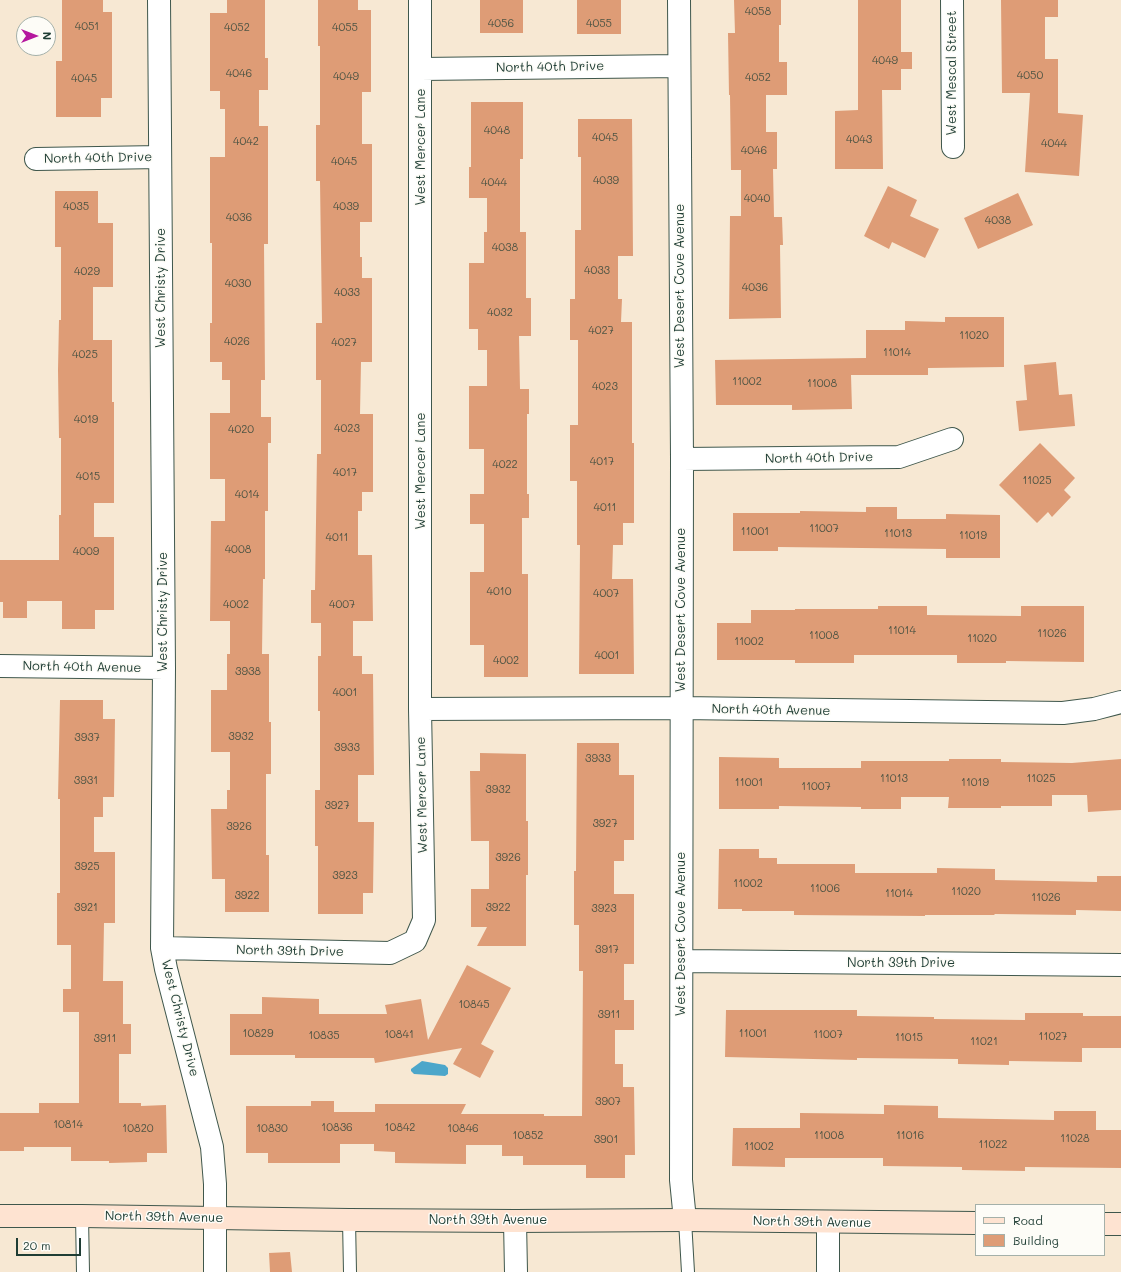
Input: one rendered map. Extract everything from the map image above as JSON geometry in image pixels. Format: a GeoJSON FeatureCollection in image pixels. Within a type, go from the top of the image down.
{"type":"FeatureCollection","features":[{"type":"Feature","properties":{"kind":"street","name":"West Christy Drive"},"geometry":{"type":"LineString","coordinates":[[159,0],[164,668],[162,948],[166,969],[212,1148],[215,1218]]}},
{"type":"Feature","properties":{"kind":"street","name":"West Mercer Lane"},"geometry":{"type":"LineString","coordinates":[[415,941],[424,920],[420,709],[420,0]]}},
{"type":"Feature","properties":{"kind":"street","name":"West Desert Cove Avenue"},"geometry":{"type":"LineString","coordinates":[[678,0],[682,459],[681,1180],[685,1220]]}},
{"type":"Feature","properties":{"kind":"street","name":"West Mescal Street"},"geometry":{"type":"LineString","coordinates":[[952,0],[953,147]]}},
{"type":"Feature","properties":{"kind":"street","name":"North 40th Drive"},"geometry":{"type":"LineString","coordinates":[[421,69],[679,66]]}},
{"type":"Feature","properties":{"kind":"street","name":"North 40th Drive"},"geometry":{"type":"LineString","coordinates":[[36,158],[160,157]]}},
{"type":"Feature","properties":{"kind":"street","name":"North 40th Drive"},"geometry":{"type":"LineString","coordinates":[[682,459],[899,457],[952,439]]}},
{"type":"Feature","properties":{"kind":"street","name":"North 40th Avenue"},"geometry":{"type":"LineString","coordinates":[[0,666],[164,668]]}},
{"type":"Feature","properties":{"kind":"street","name":"North 40th Avenue"},"geometry":{"type":"LineString","coordinates":[[420,709],[681,708],[1063,713],[1094,709],[1121,702]]}},
{"type":"Feature","properties":{"kind":"street","name":"North 39th Drive"},"geometry":{"type":"LineString","coordinates":[[162,948],[390,953],[415,941]]}},
{"type":"Feature","properties":{"kind":"street","name":"North 39th Drive"},"geometry":{"type":"LineString","coordinates":[[682,961],[1121,965]]}},
{"type":"Feature","properties":{"kind":"street","name":"North 39th Avenue"},"geometry":{"type":"LineString","coordinates":[[0,1216],[349,1220],[685,1220],[975,1223]]}},
{"type":"Feature","properties":{"kind":"street"},"geometry":{"type":"LineString","coordinates":[[215,1218],[215,1272]]}},
{"type":"Feature","properties":{"kind":"street"},"geometry":{"type":"LineString","coordinates":[[515,1221],[516,1272]]}},
{"type":"Feature","properties":{"kind":"street"},"geometry":{"type":"LineString","coordinates":[[828,1222],[828,1272]]}},
{"type":"Feature","properties":{"kind":"street"},"geometry":{"type":"LineString","coordinates":[[1105,1224],[1121,1224]]}},
{"type":"Feature","properties":{"kind":"lane"},"geometry":{"type":"LineString","coordinates":[[82,1216],[83,1272]]}},
{"type":"Feature","properties":{"kind":"lane"},"geometry":{"type":"LineString","coordinates":[[349,1220],[350,1272]]}},
{"type":"Feature","properties":{"kind":"lane"},"geometry":{"type":"LineString","coordinates":[[685,1220],[688,1272]]}},
{"type":"Feature","properties":{"kind":"water"},"geometry":{"type":"Polygon","coordinates":[[[422,1061],[445,1065],[448,1068],[448,1074],[445,1076],[414,1074],[411,1069],[422,1061]]]}},
{"type":"Feature","properties":{"kind":"building"},"geometry":{"type":"Polygon","coordinates":[[[62,0],[103,0],[103,12],[112,12],[112,98],[101,98],[101,117],[56,117],[56,61],[62,61],[62,0]]]}},
{"type":"Feature","properties":{"kind":"building"},"geometry":{"type":"Polygon","coordinates":[[[227,0],[265,0],[265,58],[268,58],[268,90],[259,90],[259,126],[268,126],[268,244],[264,244],[265,380],[261,380],[261,417],[271,417],[271,443],[268,443],[268,511],[265,511],[265,579],[263,579],[262,654],[269,654],[269,722],[271,722],[271,774],[266,774],[266,855],[269,855],[269,912],[225,912],[225,879],[212,879],[211,809],[227,809],[227,790],[230,790],[230,752],[211,752],[211,690],[227,690],[227,654],[230,654],[230,621],[210,621],[211,521],[225,521],[225,479],[210,479],[210,413],[230,413],[230,380],[222,380],[222,362],[210,362],[210,323],[212,323],[212,243],[210,243],[210,157],[225,157],[225,109],[220,109],[220,91],[210,91],[210,13],[227,13],[227,0]]]}},
{"type":"Feature","properties":{"kind":"building"},"geometry":{"type":"Polygon","coordinates":[[[318,0],[358,0],[358,10],[371,10],[371,92],[362,92],[362,144],[372,144],[372,222],[360,222],[360,257],[362,257],[362,278],[372,278],[372,362],[361,362],[360,414],[373,414],[373,492],[362,492],[362,511],[358,511],[358,555],[372,555],[373,621],[353,621],[353,656],[362,656],[362,674],[373,674],[374,775],[358,775],[358,822],[374,822],[373,893],[363,893],[363,914],[318,914],[318,846],[315,846],[315,790],[320,790],[318,656],[321,656],[321,623],[311,623],[311,590],[315,590],[317,454],[321,454],[321,380],[316,380],[316,323],[322,323],[320,181],[316,181],[316,125],[320,125],[320,46],[318,46],[318,0]]]}},
{"type":"Feature","properties":{"kind":"building"},"geometry":{"type":"Polygon","coordinates":[[[480,0],[523,0],[523,33],[480,33],[480,0]]]}},
{"type":"Feature","properties":{"kind":"building"},"geometry":{"type":"Polygon","coordinates":[[[577,0],[621,0],[621,34],[577,34],[577,0]]]}},
{"type":"Feature","properties":{"kind":"building"},"geometry":{"type":"Polygon","coordinates":[[[734,0],[781,0],[779,62],[787,62],[787,95],[766,95],[766,132],[777,132],[777,169],[773,169],[774,217],[782,217],[783,245],[780,245],[781,318],[729,319],[730,216],[741,216],[741,170],[731,170],[728,33],[735,33],[734,0]]]}},
{"type":"Feature","properties":{"kind":"building"},"geometry":{"type":"Polygon","coordinates":[[[858,0],[901,0],[901,52],[912,52],[912,69],[901,69],[901,90],[882,90],[883,169],[835,169],[835,111],[858,110],[858,0]]]}},
{"type":"Feature","properties":{"kind":"building"},"geometry":{"type":"Polygon","coordinates":[[[1001,0],[1058,0],[1058,17],[1045,17],[1045,59],[1058,59],[1058,113],[1083,115],[1079,176],[1025,172],[1030,93],[1002,93],[1001,0]]]}},
{"type":"Feature","properties":{"kind":"building"},"geometry":{"type":"Polygon","coordinates":[[[471,102],[523,102],[523,159],[520,159],[520,232],[526,232],[526,298],[531,298],[531,336],[519,336],[520,389],[529,389],[529,414],[527,414],[527,494],[529,494],[529,518],[522,518],[522,574],[528,574],[528,677],[484,677],[484,645],[470,645],[470,572],[484,572],[484,524],[470,524],[470,494],[484,494],[484,449],[469,449],[469,386],[487,386],[487,350],[478,350],[478,329],[469,329],[469,263],[484,263],[484,232],[487,232],[487,198],[469,198],[469,167],[471,167],[471,102]]]}},
{"type":"Feature","properties":{"kind":"building"},"geometry":{"type":"Polygon","coordinates":[[[578,119],[632,119],[633,256],[618,256],[618,299],[622,299],[621,322],[632,322],[632,443],[634,443],[634,523],[623,523],[623,545],[613,545],[612,579],[633,579],[634,674],[579,674],[580,545],[577,545],[577,481],[570,481],[570,425],[578,425],[578,340],[570,340],[570,299],[575,299],[575,230],[581,230],[581,157],[578,157],[578,119]]]}},
{"type":"Feature","properties":{"kind":"building"},"geometry":{"type":"Polygon","coordinates":[[[888,186],[917,200],[910,216],[939,229],[925,258],[892,242],[889,249],[864,236],[888,186]]]}},
{"type":"Feature","properties":{"kind":"building"},"geometry":{"type":"Polygon","coordinates":[[[55,191],[98,191],[98,223],[113,223],[113,287],[93,287],[93,340],[112,340],[112,402],[114,402],[114,503],[94,503],[94,537],[114,537],[114,610],[95,610],[95,629],[62,629],[62,601],[27,601],[27,618],[3,618],[3,602],[0,602],[0,560],[59,560],[59,515],[61,515],[61,438],[59,438],[58,370],[59,320],[61,320],[61,247],[55,247],[55,191]]]}},
{"type":"Feature","properties":{"kind":"building"},"geometry":{"type":"Polygon","coordinates":[[[1018,193],[1033,225],[978,249],[964,218],[1018,193]]]}},
{"type":"Feature","properties":{"kind":"building"},"geometry":{"type":"Polygon","coordinates":[[[945,317],[1004,317],[1004,367],[928,368],[928,375],[851,375],[852,409],[792,410],[792,405],[716,405],[715,360],[866,358],[866,330],[905,330],[905,321],[945,322],[945,317]]]}},
{"type":"Feature","properties":{"kind":"building"},"geometry":{"type":"Polygon","coordinates":[[[1056,362],[1059,395],[1072,394],[1075,426],[1019,431],[1016,401],[1027,400],[1024,365],[1056,362]]]}},
{"type":"Feature","properties":{"kind":"building"},"geometry":{"type":"Polygon","coordinates":[[[1040,443],[1075,478],[1064,490],[1071,497],[1052,517],[1048,512],[1037,523],[999,485],[1040,443]]]}},
{"type":"Feature","properties":{"kind":"building"},"geometry":{"type":"Polygon","coordinates":[[[866,507],[897,507],[897,519],[946,519],[946,514],[1000,515],[1000,558],[946,558],[946,549],[778,547],[778,551],[733,551],[733,513],[800,513],[800,511],[866,512],[866,507]]]}},
{"type":"Feature","properties":{"kind":"building"},"geometry":{"type":"Polygon","coordinates":[[[878,606],[927,606],[927,615],[1021,616],[1021,606],[1084,606],[1084,662],[1006,661],[1006,663],[957,663],[957,655],[854,655],[854,663],[795,663],[795,660],[717,660],[717,623],[751,623],[751,610],[878,609],[878,606]]]}},
{"type":"Feature","properties":{"kind":"building"},"geometry":{"type":"Polygon","coordinates":[[[60,700],[103,700],[103,719],[115,719],[114,797],[103,797],[103,817],[94,817],[94,852],[115,852],[115,923],[104,923],[103,981],[123,981],[123,1024],[131,1024],[131,1054],[119,1054],[119,1103],[141,1103],[141,1106],[166,1105],[167,1153],[147,1153],[147,1162],[109,1163],[109,1161],[71,1161],[71,1147],[24,1147],[24,1151],[0,1151],[0,1113],[39,1113],[39,1103],[79,1103],[79,1012],[63,1012],[63,989],[71,989],[71,945],[57,945],[57,893],[60,893],[60,799],[58,799],[60,700]]]}},
{"type":"Feature","properties":{"kind":"building"},"geometry":{"type":"Polygon","coordinates":[[[577,743],[619,743],[619,775],[634,775],[634,840],[624,840],[624,861],[614,861],[614,894],[634,894],[634,964],[624,964],[624,1000],[634,1000],[634,1030],[615,1030],[615,1064],[623,1064],[623,1087],[634,1087],[635,1155],[625,1155],[625,1178],[586,1178],[586,1165],[523,1165],[523,1156],[502,1156],[502,1145],[466,1145],[466,1164],[395,1163],[395,1152],[374,1151],[374,1144],[340,1144],[340,1163],[268,1163],[268,1153],[246,1153],[246,1106],[311,1106],[311,1101],[334,1101],[334,1112],[375,1112],[375,1104],[466,1104],[461,1114],[544,1114],[544,1116],[582,1116],[583,971],[579,971],[579,925],[574,925],[577,743]]]}},
{"type":"Feature","properties":{"kind":"building"},"geometry":{"type":"Polygon","coordinates":[[[480,753],[526,754],[528,875],[526,875],[526,946],[477,946],[487,927],[471,927],[471,889],[489,889],[489,841],[471,841],[470,771],[480,771],[480,753]]]}},
{"type":"Feature","properties":{"kind":"building"},"geometry":{"type":"Polygon","coordinates":[[[719,757],[779,758],[779,768],[861,768],[861,761],[949,761],[949,759],[1001,759],[1001,762],[1072,763],[1121,759],[1121,810],[1088,812],[1087,795],[1052,795],[1052,806],[1001,806],[1001,808],[948,808],[949,797],[901,797],[901,809],[779,806],[779,809],[719,809],[719,757]]]}},
{"type":"Feature","properties":{"kind":"building"},"geometry":{"type":"Polygon","coordinates":[[[719,849],[759,849],[759,858],[777,858],[777,864],[855,864],[855,873],[937,873],[937,868],[995,869],[995,880],[1097,882],[1097,876],[1121,876],[1121,911],[1076,910],[1076,915],[995,914],[925,916],[794,915],[794,911],[742,911],[742,909],[718,909],[719,849]]]}},
{"type":"Feature","properties":{"kind":"building"},"geometry":{"type":"Polygon","coordinates":[[[467,965],[511,988],[481,1044],[494,1051],[480,1078],[453,1064],[462,1048],[375,1063],[374,1058],[295,1058],[295,1055],[230,1055],[230,1014],[262,1014],[262,997],[319,999],[319,1014],[387,1014],[385,1005],[421,999],[428,1040],[467,965]]]}},
{"type":"Feature","properties":{"kind":"building"},"geometry":{"type":"Polygon","coordinates":[[[726,1010],[857,1010],[857,1016],[934,1017],[934,1019],[1025,1020],[1025,1013],[1083,1013],[1083,1016],[1121,1016],[1121,1048],[1082,1048],[1082,1062],[1009,1061],[1009,1065],[958,1064],[958,1059],[857,1058],[857,1060],[725,1057],[726,1010]]]}},
{"type":"Feature","properties":{"kind":"building"},"geometry":{"type":"Polygon","coordinates":[[[884,1105],[938,1106],[938,1118],[1054,1120],[1054,1111],[1096,1111],[1096,1130],[1121,1130],[1121,1168],[1025,1167],[1025,1171],[962,1170],[962,1167],[883,1166],[883,1158],[785,1158],[785,1167],[732,1166],[733,1128],[800,1128],[800,1113],[884,1114],[884,1105]]]}},
{"type":"Feature","properties":{"kind":"building"},"geometry":{"type":"Polygon","coordinates":[[[290,1252],[292,1272],[270,1272],[269,1253],[290,1252]]]}}]}
